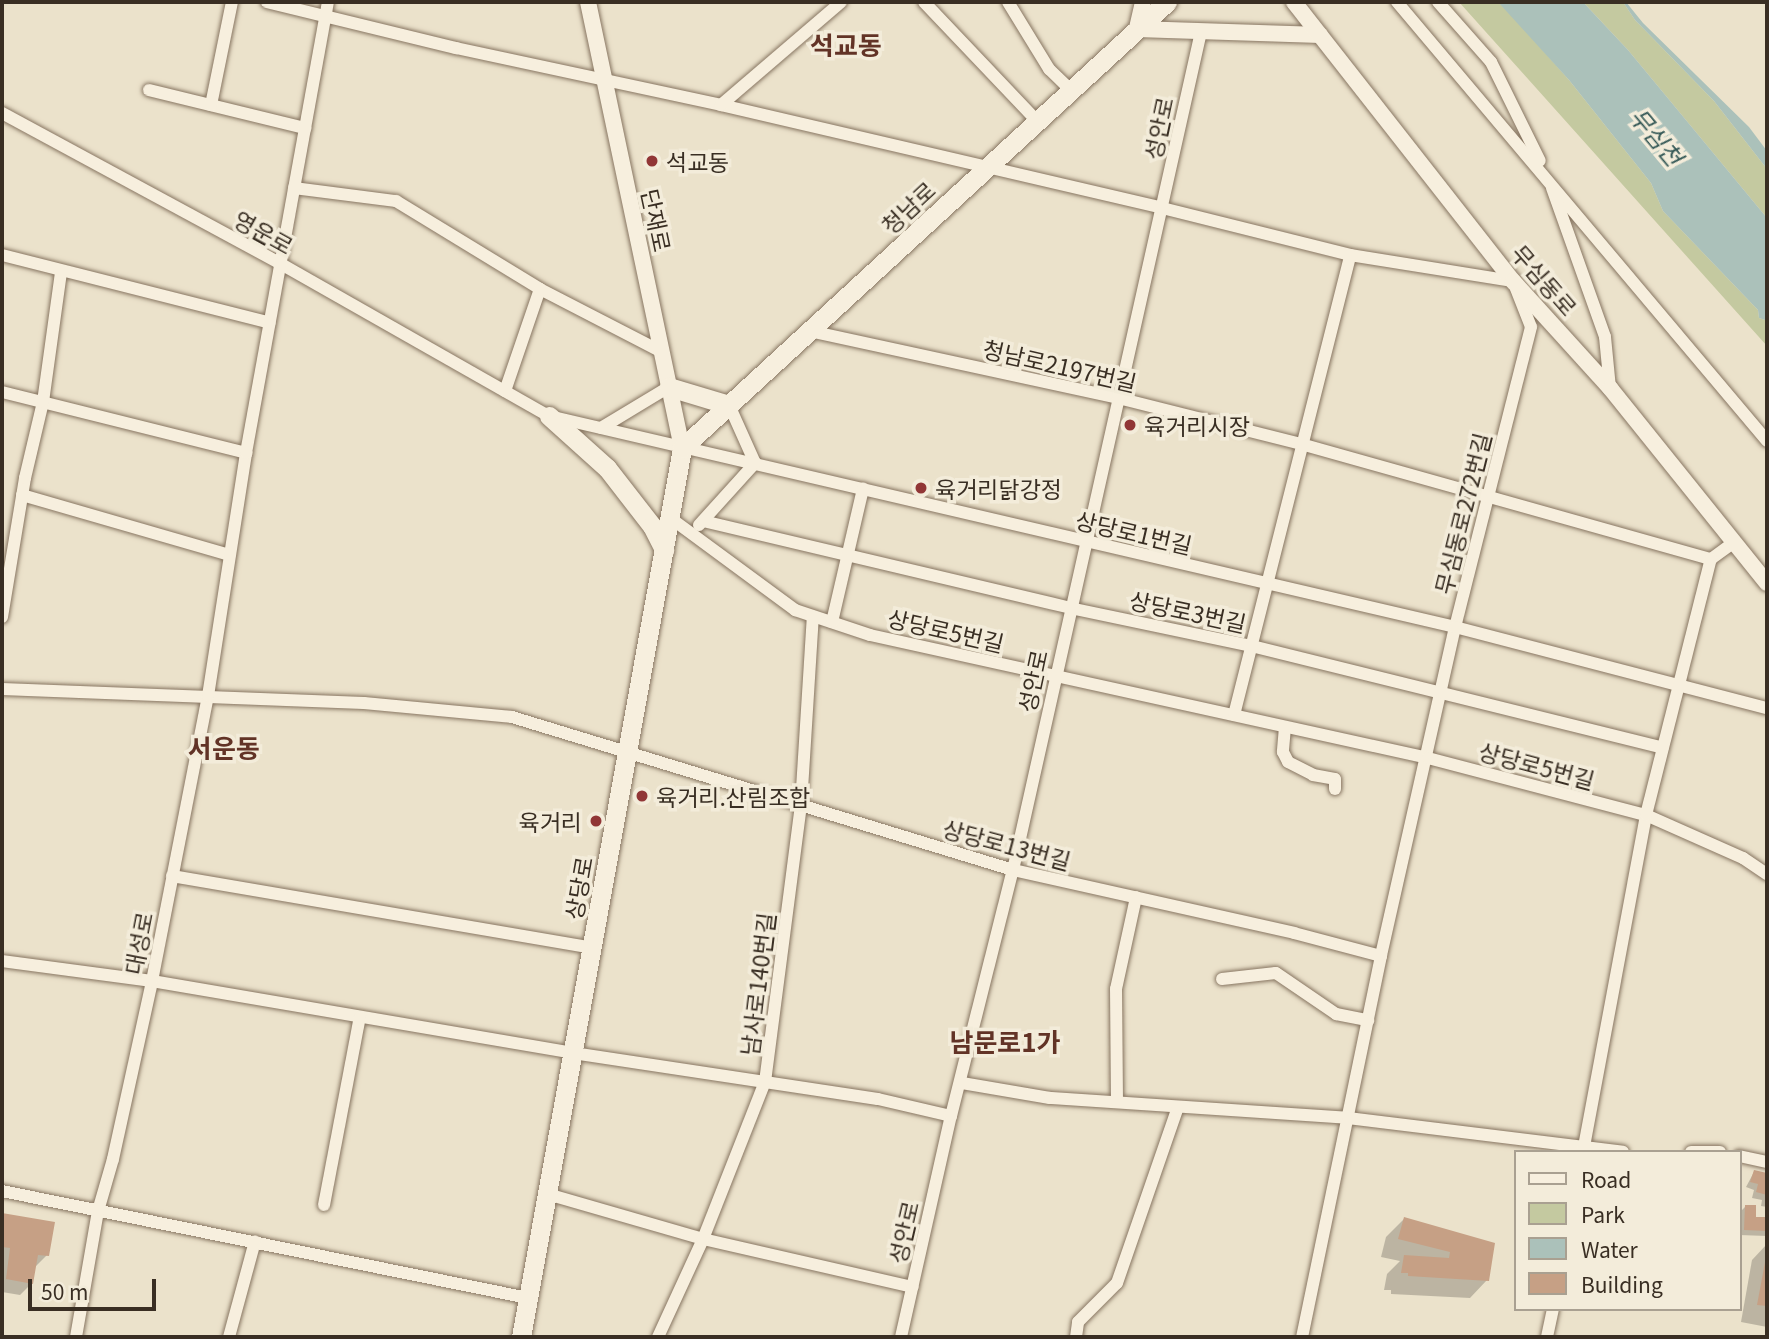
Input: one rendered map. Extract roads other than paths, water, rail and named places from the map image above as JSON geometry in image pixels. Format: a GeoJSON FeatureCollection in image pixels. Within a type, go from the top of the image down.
{"type":"FeatureCollection","features":[{"type":"Feature","properties":{"kind":"main road","name":"청남로"},"geometry":{"type":"LineString","coordinates":[[682,448],[1167,2]]}},
{"type":"Feature","properties":{"kind":"main road"},"geometry":{"type":"LineString","coordinates":[[669,387],[729,405]]}},
{"type":"Feature","properties":{"kind":"main road"},"geometry":{"type":"LineString","coordinates":[[549,416],[607,468],[652,526],[665,551]]}},
{"type":"Feature","properties":{"kind":"main road","name":"상당로"},"geometry":{"type":"LineString","coordinates":[[521,1337],[682,448]]}},
{"type":"Feature","properties":{"kind":"street"},"geometry":{"type":"LineString","coordinates":[[211,106],[232,2]]}},
{"type":"Feature","properties":{"kind":"street"},"geometry":{"type":"LineString","coordinates":[[267,2],[326,8],[605,82],[721,105],[1162,208],[1350,255],[1513,281]]}},
{"type":"Feature","properties":{"kind":"street","name":"단재로"},"geometry":{"type":"LineString","coordinates":[[588,2],[682,448]]}},
{"type":"Feature","properties":{"kind":"street"},"geometry":{"type":"LineString","coordinates":[[721,105],[841,2]]}},
{"type":"Feature","properties":{"kind":"street"},"geometry":{"type":"LineString","coordinates":[[923,2],[1037,121]]}},
{"type":"Feature","properties":{"kind":"street"},"geometry":{"type":"LineString","coordinates":[[1008,2],[1049,69],[1070,90]]}},
{"type":"Feature","properties":{"kind":"street"},"geometry":{"type":"LineString","coordinates":[[1143,2],[1137,29],[1320,35]]}},
{"type":"Feature","properties":{"kind":"street","name":"무심동로"},"geometry":{"type":"LineString","coordinates":[[1294,2],[1513,281],[1610,388],[1767,583]]}},
{"type":"Feature","properties":{"kind":"street"},"geometry":{"type":"LineString","coordinates":[[1397,2],[1767,441]]}},
{"type":"Feature","properties":{"kind":"street"},"geometry":{"type":"LineString","coordinates":[[1438,2],[1491,62],[1548,178],[1605,337],[1610,388]]}},
{"type":"Feature","properties":{"kind":"street","name":"대성로"},"geometry":{"type":"LineString","coordinates":[[76,1337],[98,1211],[113,1159],[152,981],[208,696],[246,453],[326,8]]}},
{"type":"Feature","properties":{"kind":"street","name":"성안로"},"geometry":{"type":"LineString","coordinates":[[901,1337],[951,1116],[962,1083],[1013,870],[1054,676],[1201,32]]}},
{"type":"Feature","properties":{"kind":"street"},"geometry":{"type":"LineString","coordinates":[[149,90],[305,128]]}},
{"type":"Feature","properties":{"kind":"street","name":"영운로"},"geometry":{"type":"LineString","coordinates":[[2,113],[281,264],[549,416],[682,448]]}},
{"type":"Feature","properties":{"kind":"street"},"geometry":{"type":"LineString","coordinates":[[294,188],[396,201],[540,289],[662,352]]}},
{"type":"Feature","properties":{"kind":"street"},"geometry":{"type":"LineString","coordinates":[[2,255],[270,323]]}},
{"type":"Feature","properties":{"kind":"street"},"geometry":{"type":"LineString","coordinates":[[1234,715],[1350,255]]}},
{"type":"Feature","properties":{"kind":"street"},"geometry":{"type":"LineString","coordinates":[[2,617],[22,495],[43,402],[61,272]]}},
{"type":"Feature","properties":{"kind":"street","name":"무심동로272번길"},"geometry":{"type":"LineString","coordinates":[[1302,1337],[1381,956],[1428,758],[1455,627],[1531,327],[1513,281]]}},
{"type":"Feature","properties":{"kind":"street"},"geometry":{"type":"LineString","coordinates":[[505,391],[540,289]]}},
{"type":"Feature","properties":{"kind":"street","name":"청남로2197번길"},"geometry":{"type":"LineString","coordinates":[[809,331],[1118,398],[1301,444],[1488,494],[1711,559]]}},
{"type":"Feature","properties":{"kind":"street"},"geometry":{"type":"LineString","coordinates":[[601,429],[669,387]]}},
{"type":"Feature","properties":{"kind":"street"},"geometry":{"type":"LineString","coordinates":[[2,392],[246,453]]}},
{"type":"Feature","properties":{"kind":"street"},"geometry":{"type":"LineString","coordinates":[[691,533],[755,463],[729,405]]}},
{"type":"Feature","properties":{"kind":"street","name":"상당로1번길"},"geometry":{"type":"LineString","coordinates":[[682,448],[1455,627],[1679,682],[1767,708]]}},
{"type":"Feature","properties":{"kind":"street"},"geometry":{"type":"LineString","coordinates":[[832,622],[863,489]]}},
{"type":"Feature","properties":{"kind":"street"},"geometry":{"type":"LineString","coordinates":[[22,495],[230,555]]}},
{"type":"Feature","properties":{"kind":"street","name":"상당로5번길"},"geometry":{"type":"LineString","coordinates":[[669,517],[795,610],[870,635],[1428,758],[1646,815],[1743,858],[1767,874]]}},
{"type":"Feature","properties":{"kind":"street","name":"상당로3번길"},"geometry":{"type":"LineString","coordinates":[[703,521],[1070,608],[1252,646],[1663,748]]}},
{"type":"Feature","properties":{"kind":"street"},"geometry":{"type":"LineString","coordinates":[[962,1083],[1051,1098],[1348,1118],[1584,1149],[1646,815],[1711,559],[1734,542]]}},
{"type":"Feature","properties":{"kind":"street","name":"남사로140번길"},"geometry":{"type":"LineString","coordinates":[[658,1337],[703,1239],[765,1082],[801,805],[813,616]]}},
{"type":"Feature","properties":{"kind":"street","name":"상당로13번길"},"geometry":{"type":"LineString","coordinates":[[2,689],[364,703],[512,717],[1013,870],[1381,956]]}},
{"type":"Feature","properties":{"kind":"street"},"geometry":{"type":"LineString","coordinates":[[1285,727],[1283,752],[1289,762],[1313,775],[1335,779],[1335,789]]}},
{"type":"Feature","properties":{"kind":"street"},"geometry":{"type":"LineString","coordinates":[[172,876],[592,948]]}},
{"type":"Feature","properties":{"kind":"street"},"geometry":{"type":"LineString","coordinates":[[1117,1102],[1116,989],[1136,897]]}},
{"type":"Feature","properties":{"kind":"street"},"geometry":{"type":"LineString","coordinates":[[2,961],[152,981],[573,1053],[878,1099],[951,1116]]}},
{"type":"Feature","properties":{"kind":"street"},"geometry":{"type":"LineString","coordinates":[[1222,979],[1276,973],[1336,1014],[1368,1020]]}},
{"type":"Feature","properties":{"kind":"street"},"geometry":{"type":"LineString","coordinates":[[324,1205],[360,1017]]}},
{"type":"Feature","properties":{"kind":"street"},"geometry":{"type":"LineString","coordinates":[[1076,1337],[1078,1322],[1117,1283],[1178,1107]]}},
{"type":"Feature","properties":{"kind":"street"},"geometry":{"type":"LineString","coordinates":[[1741,1156],[1767,1162]]}},
{"type":"Feature","properties":{"kind":"street"},"geometry":{"type":"LineString","coordinates":[[2,1191],[528,1298]]}},
{"type":"Feature","properties":{"kind":"street"},"geometry":{"type":"LineString","coordinates":[[547,1194],[703,1239],[913,1287]]}},
{"type":"Feature","properties":{"kind":"street"},"geometry":{"type":"LineString","coordinates":[[229,1337],[255,1241]]}},
{"type":"Feature","properties":{"kind":"street"},"geometry":{"type":"LineString","coordinates":[[1547,1337],[1553,1311]]}},
{"type":"Feature","properties":{"kind":"water","name":"무심천"},"geometry":{"type":"Polygon","coordinates":[[[1498,2],[1583,2],[1628,50],[1767,218],[1767,334],[1765,320],[1759,318],[1758,310],[1663,211],[1651,183],[1569,80],[1498,2]]]}},
{"type":"Feature","properties":{"kind":"water"},"geometry":{"type":"Polygon","coordinates":[[[1623,2],[1626,2],[1643,23],[1749,127],[1767,151],[1767,169],[1714,101],[1635,20],[1623,2]]]}},
{"type":"Feature","properties":{"kind":"place","name":"석교동"},"geometry":{"type":"Point","coordinates":[652,161]}},
{"type":"Feature","properties":{"kind":"place","name":"육거리시장"},"geometry":{"type":"Point","coordinates":[1130,425]}},
{"type":"Feature","properties":{"kind":"place","name":"육거리닭강정"},"geometry":{"type":"Point","coordinates":[921,488]}},
{"type":"Feature","properties":{"kind":"place","name":"육거리.산림조합"},"geometry":{"type":"Point","coordinates":[642,796]}},
{"type":"Feature","properties":{"kind":"place","name":"육거리"},"geometry":{"type":"Point","coordinates":[596,821]}},
{"type":"Feature","properties":{"kind":"district","name":"석교동"},"geometry":{"type":"Point","coordinates":[846,44]}},
{"type":"Feature","properties":{"kind":"district","name":"서운동"},"geometry":{"type":"Point","coordinates":[224,747]}},
{"type":"Feature","properties":{"kind":"district","name":"남문로1가"},"geometry":{"type":"Point","coordinates":[1005,1041]}}]}
